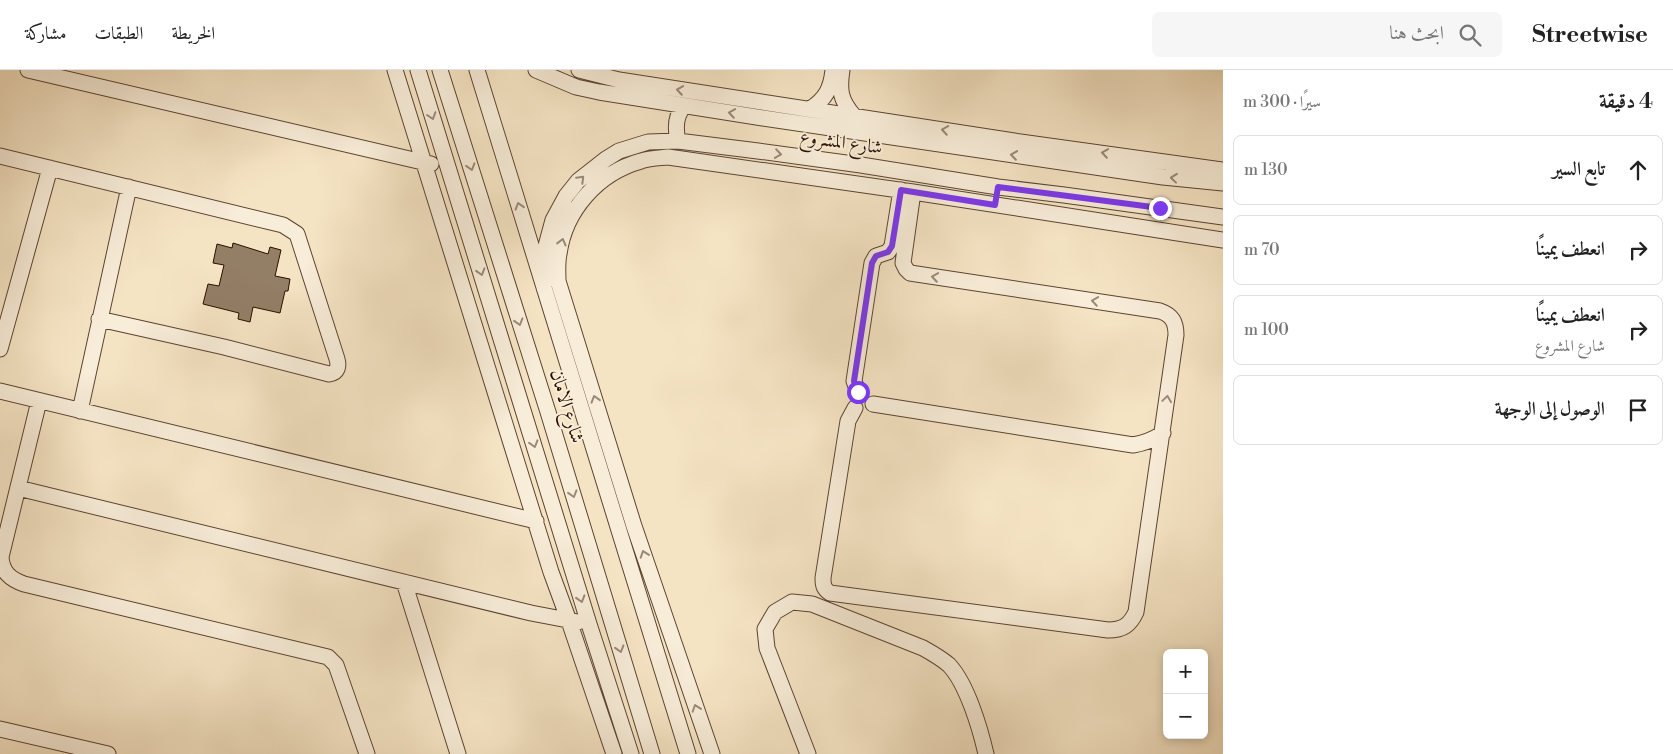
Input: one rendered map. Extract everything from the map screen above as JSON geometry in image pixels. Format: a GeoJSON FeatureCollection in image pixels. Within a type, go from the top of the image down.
{"type":"FeatureCollection","features":[{"type":"Feature","properties":{"kind":"street"},"geometry":{"type":"LineString","coordinates":[[28,70],[70,75],[424,163],[448,167]]}},
{"type":"Feature","properties":{"kind":"street"},"geometry":{"type":"LineString","coordinates":[[396,70],[551,572],[614,754]]}},
{"type":"Feature","properties":{"kind":"street"},"geometry":{"type":"LineString","coordinates":[[418,70],[631,754]]}},
{"type":"Feature","properties":{"kind":"street","name":"شارع الامان"},"geometry":{"type":"LineString","coordinates":[[477,70],[688,754]]}},
{"type":"Feature","properties":{"kind":"street","name":"شارع المشروع"},"geometry":{"type":"LineString","coordinates":[[536,70],[576,87],[684,106],[1163,177],[1223,183]]}},
{"type":"Feature","properties":{"kind":"street"},"geometry":{"type":"LineString","coordinates":[[579,70],[619,80],[757,102],[1223,170]]}},
{"type":"Feature","properties":{"kind":"street"},"geometry":{"type":"LineString","coordinates":[[810,109],[827,95],[833,70]]}},
{"type":"Feature","properties":{"kind":"street"},"geometry":{"type":"LineString","coordinates":[[842,70],[840,86],[842,97],[854,116]]}},
{"type":"Feature","properties":{"kind":"street"},"geometry":{"type":"LineString","coordinates":[[422,86],[442,75]]}},
{"type":"Feature","properties":{"kind":"street","name":"شارع الامان"},"geometry":{"type":"LineString","coordinates":[[442,75],[548,412],[652,754]]}},
{"type":"Feature","properties":{"kind":"street"},"geometry":{"type":"LineString","coordinates":[[755,117],[757,102]]}},
{"type":"Feature","properties":{"kind":"street"},"geometry":{"type":"LineString","coordinates":[[678,141],[676,121],[679,111],[684,106]]}},
{"type":"Feature","properties":{"kind":"street","name":"شارع المشروع"},"geometry":{"type":"LineString","coordinates":[[544,288],[546,246],[559,207],[578,182],[591,169],[619,151],[648,142],[678,141],[856,164],[998,187],[1223,217]]}},
{"type":"Feature","properties":{"kind":"street"},"geometry":{"type":"LineString","coordinates":[[0,156],[283,225],[297,234],[337,359],[338,368],[329,374],[99,318]]}},
{"type":"Feature","properties":{"kind":"street"},"geometry":{"type":"LineString","coordinates":[[712,754],[634,526],[558,282],[558,255],[565,229],[578,205],[595,185],[617,170],[642,161],[668,157],[907,191],[1223,240]]}},
{"type":"Feature","properties":{"kind":"street"},"geometry":{"type":"LineString","coordinates":[[854,184],[856,164]]}},
{"type":"Feature","properties":{"kind":"street"},"geometry":{"type":"LineString","coordinates":[[0,349],[50,168]]}},
{"type":"Feature","properties":{"kind":"street"},"geometry":{"type":"LineString","coordinates":[[80,411],[129,187]]}},
{"type":"Feature","properties":{"kind":"street"},"geometry":{"type":"LineString","coordinates":[[995,205],[998,187]]}},
{"type":"Feature","properties":{"kind":"street"},"geometry":{"type":"LineString","coordinates":[[858,392],[854,381],[872,263],[876,256],[888,252],[892,246],[907,191]]}},
{"type":"Feature","properties":{"kind":"street"},"geometry":{"type":"LineString","coordinates":[[855,408],[863,411],[871,408],[873,404],[871,395],[863,391],[858,392],[853,399],[855,408],[848,420],[823,578],[825,590],[830,594],[1118,630],[1126,627],[1133,620],[1136,612],[1176,335],[1176,327],[1173,320],[1167,314],[1160,311],[910,273],[903,263],[907,191]]}},
{"type":"Feature","properties":{"kind":"street"},"geometry":{"type":"LineString","coordinates":[[0,391],[536,521]]}},
{"type":"Feature","properties":{"kind":"street"},"geometry":{"type":"LineString","coordinates":[[38,401],[1,557],[7,575],[24,584],[328,657],[336,665],[367,754]]}},
{"type":"Feature","properties":{"kind":"street"},"geometry":{"type":"LineString","coordinates":[[873,404],[1133,444],[1144,444],[1162,433]]}},
{"type":"Feature","properties":{"kind":"street"},"geometry":{"type":"LineString","coordinates":[[526,419],[548,412]]}},
{"type":"Feature","properties":{"kind":"street"},"geometry":{"type":"LineString","coordinates":[[1133,444],[1151,456],[1158,465]]}},
{"type":"Feature","properties":{"kind":"street"},"geometry":{"type":"LineString","coordinates":[[18,488],[404,582],[569,621],[589,624]]}},
{"type":"Feature","properties":{"kind":"street"},"geometry":{"type":"LineString","coordinates":[[404,582],[458,754]]}},
{"type":"Feature","properties":{"kind":"street"},"geometry":{"type":"LineString","coordinates":[[808,754],[767,648],[765,629],[775,612],[792,602],[812,604],[937,655],[954,671],[966,692],[986,754]]}},
{"type":"Feature","properties":{"kind":"street"},"geometry":{"type":"LineString","coordinates":[[0,729],[108,754]]}},
{"type":"Feature","properties":{"kind":"building"},"geometry":{"type":"Polygon","coordinates":[[[233,243],[268,254],[270,247],[281,250],[275,276],[290,279],[280,313],[253,307],[250,322],[238,319],[239,313],[203,304],[208,284],[219,286],[224,265],[213,263],[217,244],[232,248],[233,243]]]}},
{"type":"Feature","properties":{"kind":"route"},"geometry":{"type":"LineString","coordinates":[[858,392],[854,381],[872,263],[876,256],[888,252],[892,246],[901,190],[995,205],[998,187],[1160,208]]}}]}
